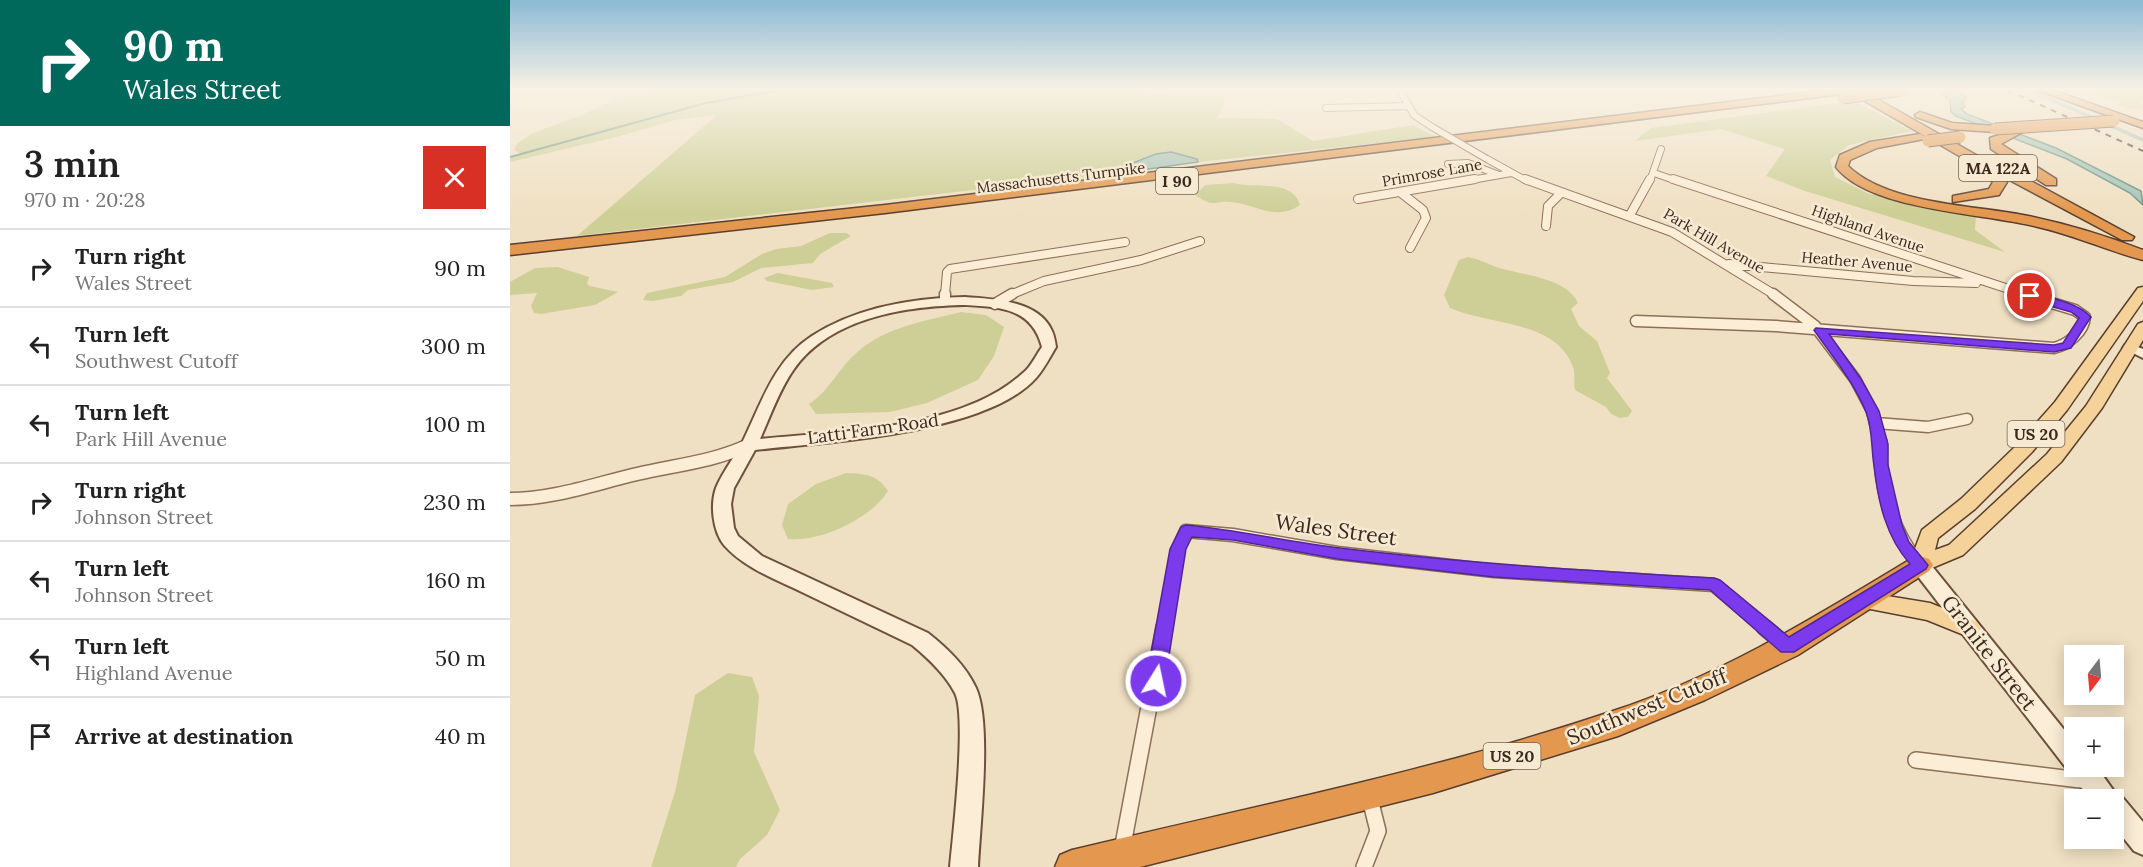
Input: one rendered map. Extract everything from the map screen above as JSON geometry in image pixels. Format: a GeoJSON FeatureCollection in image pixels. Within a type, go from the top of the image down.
{"type":"FeatureCollection","features":[{"type":"Feature","properties":{"kind":"highway","name":"Massachusetts Turnpike"},"geometry":{"type":"LineString","coordinates":[[510,250],[861,212],[1535,130]]}},
{"type":"Feature","properties":{"kind":"highway","name":"Massachusetts Turnpike"},"geometry":{"type":"LineString","coordinates":[[510,259],[777,230],[1553,130]]}},
{"type":"Feature","properties":{"kind":"highway","name":"MA 122A"},"geometry":{"type":"LineString","coordinates":[[1915,130],[2142,240]]}},
{"type":"Feature","properties":{"kind":"highway","name":"MA 122A"},"geometry":{"type":"LineString","coordinates":[[1938,130],[2142,240]]}},
{"type":"Feature","properties":{"kind":"highway"},"geometry":{"type":"LineString","coordinates":[[1986,130],[2012,130]]}},
{"type":"Feature","properties":{"kind":"highway"},"geometry":{"type":"LineString","coordinates":[[2015,130],[1923,135],[1861,149],[1844,158],[1842,166],[1851,178],[1889,194],[2026,219],[2084,234],[2143,255]]}},
{"type":"Feature","properties":{"kind":"highway"},"geometry":{"type":"LineString","coordinates":[[1995,132],[1993,144],[2000,151],[2142,240]]}},
{"type":"Feature","properties":{"kind":"highway"},"geometry":{"type":"LineString","coordinates":[[1923,135],[1984,165],[2000,182],[1999,188],[1976,198],[1930,198],[1880,186],[1859,175],[1854,168],[1855,160],[1923,135]]}},
{"type":"Feature","properties":{"kind":"highway","name":"Southwest Cutoff"},"geometry":{"type":"LineString","coordinates":[[1072,867],[1433,778],[1618,723],[1695,691],[1788,647],[1863,600],[1911,555]]}},
{"type":"Feature","properties":{"kind":"main road","name":"US 20"},"geometry":{"type":"LineString","coordinates":[[1911,555],[1929,534],[1968,504],[2061,406],[2143,291]]}},
{"type":"Feature","properties":{"kind":"main road","name":"Southwest Cutoff"},"geometry":{"type":"LineString","coordinates":[[1911,555],[1956,550],[2031,481],[2065,443],[2137,351],[2143,327]]}},
{"type":"Feature","properties":{"kind":"main road"},"geometry":{"type":"LineString","coordinates":[[2037,433],[2065,443]]}},
{"type":"Feature","properties":{"kind":"main road"},"geometry":{"type":"LineString","coordinates":[[1863,600],[1930,612],[1970,628]]}},
{"type":"Feature","properties":{"kind":"street","name":"Park Hill Avenue"},"geometry":{"type":"LineString","coordinates":[[1435,130],[1511,173],[1560,193],[1629,215],[1672,232],[1784,300],[1820,330],[1855,379],[1876,423],[1881,444],[1881,465],[1886,495],[1911,555]]}},
{"type":"Feature","properties":{"kind":"street"},"geometry":{"type":"LineString","coordinates":[[1629,215],[1654,173],[1661,149]]}},
{"type":"Feature","properties":{"kind":"street"},"geometry":{"type":"LineString","coordinates":[[1448,164],[1468,164],[1499,175]]}},
{"type":"Feature","properties":{"kind":"street","name":"Primrose Lane"},"geometry":{"type":"LineString","coordinates":[[1358,199],[1511,173]]}},
{"type":"Feature","properties":{"kind":"street","name":"Highland Avenue"},"geometry":{"type":"LineString","coordinates":[[1654,173],[1986,283],[2075,310],[2085,317],[2085,321],[2067,345],[2054,348],[1820,330]]}},
{"type":"Feature","properties":{"kind":"street"},"geometry":{"type":"LineString","coordinates":[[1400,192],[1423,210],[1426,218],[1410,248]]}},
{"type":"Feature","properties":{"kind":"street"},"geometry":{"type":"LineString","coordinates":[[1546,226],[1545,208],[1548,202],[1560,193]]}},
{"type":"Feature","properties":{"kind":"street"},"geometry":{"type":"LineString","coordinates":[[995,304],[1023,288],[1044,280],[1135,261],[1200,241]]}},
{"type":"Feature","properties":{"kind":"street"},"geometry":{"type":"LineString","coordinates":[[945,300],[947,272],[950,269],[1125,242]]}},
{"type":"Feature","properties":{"kind":"street","name":"Heather Avenue"},"geometry":{"type":"LineString","coordinates":[[1727,264],[1912,281],[1986,283]]}},
{"type":"Feature","properties":{"kind":"street","name":"Latti Farm Road"},"geometry":{"type":"LineString","coordinates":[[749,445],[924,425],[971,410],[1005,393],[1026,379],[1041,363],[1049,342],[1045,328],[1034,318],[1017,309],[995,304],[945,300],[908,305],[863,317],[832,330],[806,346],[788,364],[749,445],[725,488],[722,504],[725,528],[731,540],[755,561],[920,639],[940,655],[966,690],[971,706],[972,731],[964,867]]}},
{"type":"Feature","properties":{"kind":"street"},"geometry":{"type":"LineString","coordinates":[[1636,321],[1820,330]]}},
{"type":"Feature","properties":{"kind":"street"},"geometry":{"type":"LineString","coordinates":[[1876,423],[1928,427],[1967,419]]}},
{"type":"Feature","properties":{"kind":"street"},"geometry":{"type":"LineString","coordinates":[[510,499],[575,491],[637,474],[717,459],[749,445]]}},
{"type":"Feature","properties":{"kind":"street","name":"Wales Street"},"geometry":{"type":"LineString","coordinates":[[1121,855],[1151,704],[1178,549],[1186,531],[1233,535],[1338,553],[1494,571],[1714,585],[1788,647]]}},
{"type":"Feature","properties":{"kind":"street","name":"Granite Street"},"geometry":{"type":"LineString","coordinates":[[1911,555],[2064,747]]}},
{"type":"Feature","properties":{"kind":"street"},"geometry":{"type":"LineString","coordinates":[[1916,760],[2093,783]]}},
{"type":"Feature","properties":{"kind":"street"},"geometry":{"type":"LineString","coordinates":[[1364,867],[1378,837],[1380,825],[1369,794]]}},
{"type":"Feature","properties":{"kind":"street"},"geometry":{"type":"LineString","coordinates":[[2124,819],[2143,842]]}},
{"type":"Feature","properties":{"kind":"green space"},"geometry":{"type":"Polygon","coordinates":[[[540,130],[639,130],[510,162],[510,158],[521,154],[514,150],[518,143],[540,130]]]}},
{"type":"Feature","properties":{"kind":"green space"},"geometry":{"type":"Polygon","coordinates":[[[699,130],[1296,130],[1313,141],[1379,130],[1423,130],[1436,137],[1198,162],[1197,159],[1186,155],[1154,155],[1134,161],[1114,171],[1135,171],[577,236],[699,130]]]}},
{"type":"Feature","properties":{"kind":"green space"},"geometry":{"type":"Polygon","coordinates":[[[1648,130],[1711,130],[1635,141],[1648,130]]]}},
{"type":"Feature","properties":{"kind":"green space"},"geometry":{"type":"Polygon","coordinates":[[[1726,130],[1911,130],[1849,145],[1830,160],[1835,177],[1869,194],[1976,215],[1975,230],[2005,252],[1805,191],[1766,176],[1785,149],[1726,130]]]}},
{"type":"Feature","properties":{"kind":"green space"},"geometry":{"type":"Polygon","coordinates":[[[1233,183],[1281,188],[1296,197],[1300,205],[1291,210],[1273,212],[1240,203],[1211,203],[1195,195],[1205,185],[1233,183]]]}},
{"type":"Feature","properties":{"kind":"green space"},"geometry":{"type":"Polygon","coordinates":[[[830,233],[846,233],[851,236],[820,254],[813,263],[761,268],[733,282],[688,290],[681,296],[653,301],[643,300],[647,293],[725,277],[762,254],[776,249],[801,246],[830,233]]]}},
{"type":"Feature","properties":{"kind":"green space"},"geometry":{"type":"Polygon","coordinates":[[[1468,257],[1554,283],[1572,295],[1578,303],[1571,309],[1579,326],[1597,341],[1610,373],[1607,378],[1632,411],[1628,417],[1620,418],[1611,414],[1606,407],[1575,390],[1573,367],[1564,352],[1552,340],[1519,326],[1450,308],[1444,295],[1459,260],[1468,257]]]}},
{"type":"Feature","properties":{"kind":"green space"},"geometry":{"type":"Polygon","coordinates":[[[558,267],[589,277],[587,284],[590,286],[618,292],[595,305],[541,314],[534,313],[531,306],[537,293],[510,295],[510,282],[535,268],[558,267]]]}},
{"type":"Feature","properties":{"kind":"green space"},"geometry":{"type":"Polygon","coordinates":[[[778,273],[832,283],[834,287],[812,290],[767,281],[764,278],[778,273]]]}},
{"type":"Feature","properties":{"kind":"green space"},"geometry":{"type":"Polygon","coordinates":[[[961,312],[986,315],[1004,327],[994,356],[978,380],[927,403],[890,412],[816,414],[809,404],[827,388],[852,357],[876,339],[903,327],[961,312]]]}},
{"type":"Feature","properties":{"kind":"green space"},"geometry":{"type":"Polygon","coordinates":[[[846,473],[875,478],[888,491],[870,511],[844,527],[815,537],[788,539],[782,525],[788,504],[816,484],[846,473]]]}},
{"type":"Feature","properties":{"kind":"green space"},"geometry":{"type":"Polygon","coordinates":[[[728,673],[752,677],[759,696],[754,752],[780,810],[767,835],[740,859],[736,867],[651,867],[675,792],[695,695],[728,673]]]}},
{"type":"Feature","properties":{"kind":"water"},"geometry":{"type":"Polygon","coordinates":[[[1993,130],[2010,130],[2056,148],[2141,191],[2143,205],[2130,193],[2067,159],[1993,130]]]}},
{"type":"Feature","properties":{"kind":"water"},"geometry":{"type":"Polygon","coordinates":[[[1171,152],[1197,159],[1198,162],[1135,171],[1112,171],[1156,154],[1171,152]]]}},
{"type":"Feature","properties":{"kind":"waterway"},"geometry":{"type":"LineString","coordinates":[[510,157],[606,130]]}},
{"type":"Feature","properties":{"kind":"waterway"},"geometry":{"type":"LineString","coordinates":[[2121,130],[2143,140]]}},
{"type":"Feature","properties":{"kind":"railway"},"geometry":{"type":"LineString","coordinates":[[2097,130],[2143,151]]}},
{"type":"Feature","properties":{"kind":"route"},"geometry":{"type":"LineString","coordinates":[[1156,681],[1178,549],[1186,531],[1233,535],[1292,547],[1338,553],[1494,571],[1714,585],[1740,604],[1788,647],[1920,565],[1899,539],[1894,525],[1881,465],[1881,444],[1872,411],[1855,379],[1820,330],[2054,348],[2067,345],[2085,321],[2085,317],[2075,310],[2030,296]]}}]}
